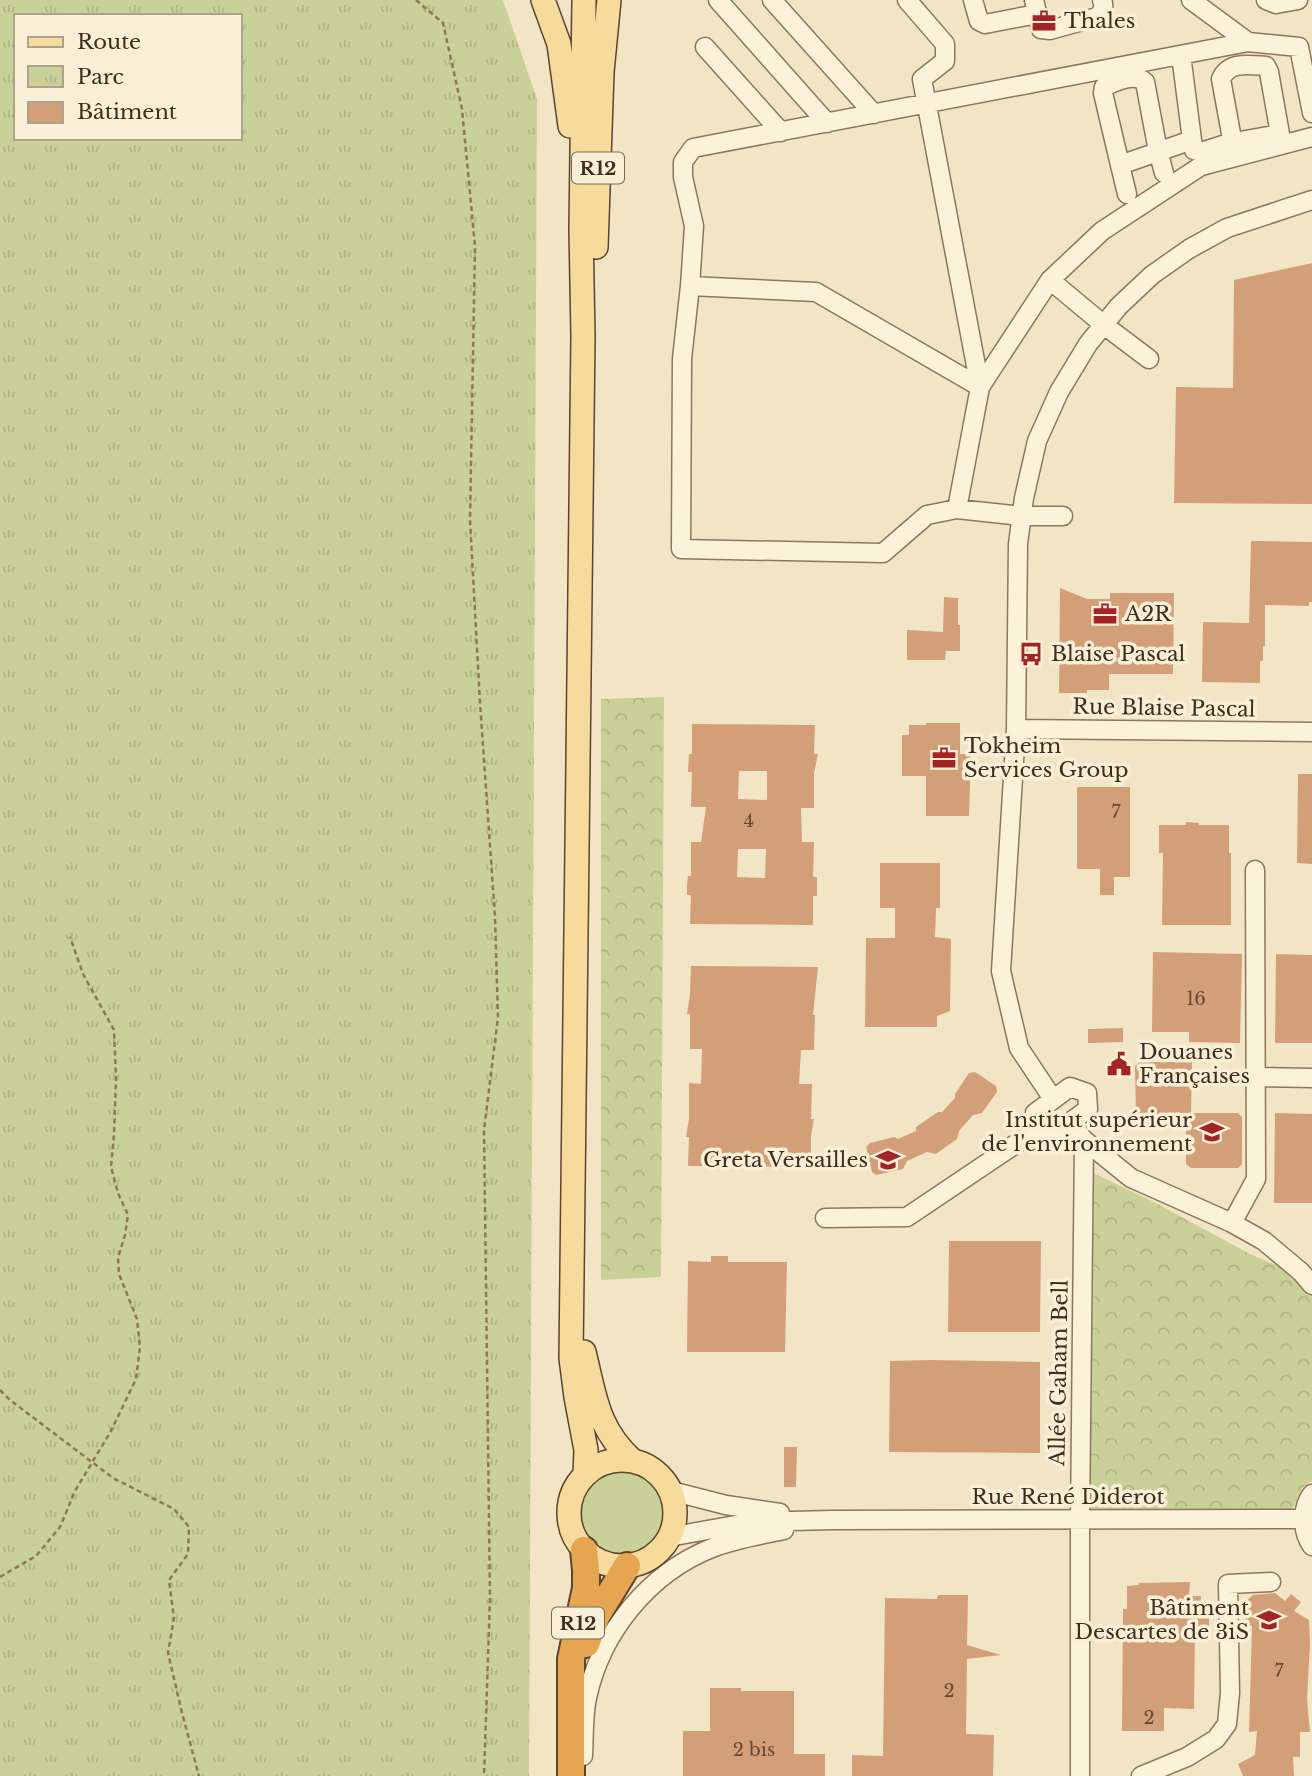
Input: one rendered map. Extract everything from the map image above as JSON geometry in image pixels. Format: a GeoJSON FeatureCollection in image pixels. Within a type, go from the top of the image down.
{"type":"FeatureCollection","features":[{"type":"Feature","properties":{"kind":"highway","name":"R12"},"geometry":{"type":"LineString","coordinates":[[571,1776],[571,1659],[586,1588],[584,1550]]}},
{"type":"Feature","properties":{"kind":"highway"},"geometry":{"type":"LineString","coordinates":[[570,1696],[589,1633],[627,1566]]}},
{"type":"Feature","properties":{"kind":"main road","name":"R12"},"geometry":{"type":"LineString","coordinates":[[543,0],[561,55],[580,229]]}},
{"type":"Feature","properties":{"kind":"main road","name":"R12"},"geometry":{"type":"LineString","coordinates":[[584,0],[580,229],[583,336],[571,1359],[586,1450],[585,1474]]}},
{"type":"Feature","properties":{"kind":"main road","name":"R12"},"geometry":{"type":"LineString","coordinates":[[583,336],[594,296],[602,72],[609,0]]}},
{"type":"Feature","properties":{"kind":"main road"},"geometry":{"type":"LineString","coordinates":[[573,1316],[600,1415],[619,1448],[633,1461]]}},
{"type":"Feature","properties":{"kind":"main road"},"geometry":{"type":"LineString","coordinates":[[611,1460],[633,1461],[645,1464],[660,1475],[671,1491],[675,1507],[674,1522],[669,1537],[658,1551],[644,1561],[627,1566],[611,1565],[596,1560],[575,1539],[568,1512],[570,1498],[585,1474],[597,1465],[611,1460]]}},
{"type":"Feature","properties":{"kind":"street"},"geometry":{"type":"LineString","coordinates":[[718,0],[827,123]]}},
{"type":"Feature","properties":{"kind":"street"},"geometry":{"type":"LineString","coordinates":[[772,0],[874,114]]}},
{"type":"Feature","properties":{"kind":"street"},"geometry":{"type":"LineString","coordinates":[[906,0],[945,44],[945,61],[922,79],[980,387],[957,509]]}},
{"type":"Feature","properties":{"kind":"street"},"geometry":{"type":"LineString","coordinates":[[973,0],[979,21],[985,24],[1035,7],[1041,29],[1050,30],[1097,17],[1102,12],[1102,0]]}},
{"type":"Feature","properties":{"kind":"street"},"geometry":{"type":"LineString","coordinates":[[1191,0],[1248,42]]}},
{"type":"Feature","properties":{"kind":"street"},"geometry":{"type":"LineString","coordinates":[[1266,0],[1276,4],[1297,0]]}},
{"type":"Feature","properties":{"kind":"street"},"geometry":{"type":"LineString","coordinates":[[1063,516],[1021,516],[957,509],[927,515],[883,553],[681,550],[682,359],[694,226],[683,177],[683,162],[693,148],[1248,42],[1298,47],[1309,84],[1312,113]]}},
{"type":"Feature","properties":{"kind":"street"},"geometry":{"type":"LineString","coordinates":[[705,47],[781,132]]}},
{"type":"Feature","properties":{"kind":"street"},"geometry":{"type":"LineString","coordinates":[[1181,55],[1194,150],[1201,152],[1235,141],[1312,137]]}},
{"type":"Feature","properties":{"kind":"street"},"geometry":{"type":"LineString","coordinates":[[1235,141],[1232,139],[1221,79],[1231,66],[1266,66],[1281,139]]}},
{"type":"Feature","properties":{"kind":"street"},"geometry":{"type":"LineString","coordinates":[[1127,194],[1103,93],[1104,87],[1135,77],[1145,82],[1164,173]]}},
{"type":"Feature","properties":{"kind":"street"},"geometry":{"type":"LineString","coordinates":[[980,387],[1050,280],[1102,232],[1201,166],[1281,139]]}},
{"type":"Feature","properties":{"kind":"street"},"geometry":{"type":"LineString","coordinates":[[1120,165],[1192,140]]}},
{"type":"Feature","properties":{"kind":"street"},"geometry":{"type":"LineString","coordinates":[[1053,1099],[1019,1048],[1001,971],[1016,729],[1018,544],[1021,516],[1037,441],[1059,392],[1088,344],[1119,306],[1152,275],[1189,249],[1227,228],[1312,200]]}},
{"type":"Feature","properties":{"kind":"street"},"geometry":{"type":"LineString","coordinates":[[1050,280],[1104,326],[1149,359]]}},
{"type":"Feature","properties":{"kind":"street"},"geometry":{"type":"LineString","coordinates":[[690,286],[816,292],[980,387]]}},
{"type":"Feature","properties":{"kind":"street","name":"Rue Blaise Pascal"},"geometry":{"type":"LineString","coordinates":[[1016,729],[1312,732]]}},
{"type":"Feature","properties":{"kind":"street"},"geometry":{"type":"LineString","coordinates":[[1232,1223],[1256,1179],[1255,870]]}},
{"type":"Feature","properties":{"kind":"street"},"geometry":{"type":"LineString","coordinates":[[1255,1077],[1312,1078]]}},
{"type":"Feature","properties":{"kind":"street"},"geometry":{"type":"LineString","coordinates":[[1070,1087],[1087,1093],[1088,1109],[1053,1135],[1038,1129],[1035,1112],[1070,1087]]}},
{"type":"Feature","properties":{"kind":"street"},"geometry":{"type":"LineString","coordinates":[[1070,1122],[1084,1140],[1131,1178],[1232,1223],[1264,1241],[1301,1272],[1312,1285]]}},
{"type":"Feature","properties":{"kind":"street"},"geometry":{"type":"LineString","coordinates":[[825,1218],[907,1217],[1038,1129]]}},
{"type":"Feature","properties":{"kind":"street","name":"Allée Gaham Bell"},"geometry":{"type":"LineString","coordinates":[[1080,1776],[1084,1140]]}},
{"type":"Feature","properties":{"kind":"street"},"geometry":{"type":"LineString","coordinates":[[671,1491],[726,1505],[832,1520]]}},
{"type":"Feature","properties":{"kind":"street"},"geometry":{"type":"LineString","coordinates":[[1312,1494],[1304,1519],[1312,1546]]}},
{"type":"Feature","properties":{"kind":"street","name":"Rue René Diderot"},"geometry":{"type":"LineString","coordinates":[[832,1520],[1304,1519]]}},
{"type":"Feature","properties":{"kind":"street"},"geometry":{"type":"LineString","coordinates":[[669,1537],[752,1522],[832,1520]]}},
{"type":"Feature","properties":{"kind":"street"},"geometry":{"type":"LineString","coordinates":[[582,1776],[585,1715],[590,1686],[609,1638],[641,1597],[682,1563],[709,1549],[759,1535],[832,1520]]}},
{"type":"Feature","properties":{"kind":"street"},"geometry":{"type":"LineString","coordinates":[[1141,1776],[1187,1757],[1216,1739],[1227,1724],[1230,1693],[1228,1584],[1271,1582]]}},
{"type":"Feature","properties":{"kind":"path"},"geometry":{"type":"LineString","coordinates":[[416,0],[443,23],[462,108],[475,246],[470,520],[495,917],[498,1017],[484,1130],[490,1598],[484,1776]]}},
{"type":"Feature","properties":{"kind":"path"},"geometry":{"type":"LineString","coordinates":[[0,1577],[36,1556],[60,1527],[75,1491],[111,1431],[136,1379],[140,1347],[137,1319],[119,1274],[118,1258],[128,1215],[111,1167],[116,1079],[114,1030],[83,974],[70,937]]}},
{"type":"Feature","properties":{"kind":"path"},"geometry":{"type":"LineString","coordinates":[[0,1390],[113,1478],[174,1509],[189,1527],[188,1554],[169,1580],[174,1618],[168,1653],[199,1776]]}},
{"type":"Feature","properties":{"kind":"green space"},"geometry":{"type":"Polygon","coordinates":[[[0,0],[503,0],[537,99],[529,1776],[0,1776],[0,0]]]}},
{"type":"Feature","properties":{"kind":"green space"},"geometry":{"type":"Polygon","coordinates":[[[664,697],[661,1277],[601,1280],[601,699],[664,697]]]}},
{"type":"Feature","properties":{"kind":"green space"},"geometry":{"type":"Polygon","coordinates":[[[1091,1172],[1152,1201],[1252,1255],[1284,1268],[1312,1296],[1312,1481],[1303,1487],[1290,1514],[1086,1510],[1091,1172]]]}},
{"type":"Feature","properties":{"kind":"green space"},"geometry":{"type":"Polygon","coordinates":[[[622,1472],[638,1475],[651,1484],[660,1497],[663,1513],[660,1529],[651,1542],[638,1551],[622,1554],[606,1551],[593,1542],[584,1529],[581,1513],[584,1497],[593,1484],[606,1475],[622,1472]]]}},
{"type":"Feature","properties":{"kind":"building"},"geometry":{"type":"Polygon","coordinates":[[[1312,263],[1312,504],[1174,503],[1176,387],[1233,388],[1234,280],[1312,263]]]}},
{"type":"Feature","properties":{"kind":"building"},"geometry":{"type":"Polygon","coordinates":[[[1251,541],[1312,542],[1312,602],[1309,602],[1309,606],[1265,605],[1265,646],[1263,661],[1260,661],[1260,683],[1202,682],[1203,622],[1249,623],[1251,541]]]}},
{"type":"Feature","properties":{"kind":"building"},"geometry":{"type":"Polygon","coordinates":[[[1060,588],[1087,599],[1110,599],[1110,593],[1174,593],[1173,674],[1109,674],[1109,690],[1059,693],[1060,588]]]}},
{"type":"Feature","properties":{"kind":"building"},"geometry":{"type":"Polygon","coordinates":[[[944,597],[958,598],[960,651],[946,651],[945,660],[907,660],[907,630],[943,632],[944,597]]]}},
{"type":"Feature","properties":{"kind":"building"},"geometry":{"type":"Polygon","coordinates":[[[960,723],[960,754],[971,754],[969,816],[926,816],[926,776],[902,776],[902,735],[909,735],[909,725],[960,723]]]}},
{"type":"Feature","properties":{"kind":"building"},"geometry":{"type":"Polygon","coordinates":[[[692,724],[815,725],[814,754],[818,754],[814,773],[814,808],[801,808],[802,842],[814,842],[813,877],[817,877],[817,896],[813,896],[813,925],[690,924],[691,895],[687,895],[687,885],[688,876],[691,876],[691,842],[701,842],[706,807],[691,807],[692,772],[688,772],[689,754],[692,754],[692,724]],[[739,771],[738,799],[767,800],[767,771],[739,771]],[[738,849],[737,877],[765,878],[766,849],[738,849]]]}},
{"type":"Feature","properties":{"kind":"building"},"geometry":{"type":"Polygon","coordinates":[[[1298,774],[1312,774],[1312,864],[1297,863],[1298,774]]]}},
{"type":"Feature","properties":{"kind":"building"},"geometry":{"type":"Polygon","coordinates":[[[1077,787],[1130,787],[1130,877],[1114,877],[1114,895],[1100,895],[1100,869],[1077,869],[1077,787]]]}},
{"type":"Feature","properties":{"kind":"building"},"geometry":{"type":"Polygon","coordinates":[[[1186,822],[1229,825],[1231,925],[1162,925],[1163,853],[1159,853],[1159,825],[1186,825],[1186,822]]]}},
{"type":"Feature","properties":{"kind":"building"},"geometry":{"type":"Polygon","coordinates":[[[880,863],[940,863],[940,908],[936,908],[935,937],[951,939],[950,1011],[937,1016],[937,1027],[865,1027],[866,938],[895,938],[895,908],[880,908],[880,863]]]}},
{"type":"Feature","properties":{"kind":"building"},"geometry":{"type":"Polygon","coordinates":[[[1153,952],[1242,954],[1240,1043],[1189,1042],[1189,1032],[1152,1032],[1153,952]]]}},
{"type":"Feature","properties":{"kind":"building"},"geometry":{"type":"Polygon","coordinates":[[[1276,954],[1312,955],[1312,1043],[1275,1043],[1276,954]]]}},
{"type":"Feature","properties":{"kind":"building"},"geometry":{"type":"Polygon","coordinates":[[[691,966],[818,967],[813,1015],[814,1050],[801,1050],[799,1084],[812,1084],[811,1119],[814,1119],[811,1167],[688,1166],[689,1137],[686,1137],[689,1083],[701,1084],[702,1049],[690,1049],[690,1014],[687,1014],[691,966]]]}},
{"type":"Feature","properties":{"kind":"building"},"geometry":{"type":"Polygon","coordinates":[[[1123,1028],[1123,1042],[1088,1043],[1088,1029],[1123,1028]]]}},
{"type":"Feature","properties":{"kind":"building"},"geometry":{"type":"Polygon","coordinates":[[[1140,1062],[1192,1062],[1191,1113],[1238,1113],[1242,1117],[1242,1164],[1238,1168],[1191,1168],[1186,1164],[1186,1117],[1136,1117],[1135,1066],[1140,1062]]]}},
{"type":"Feature","properties":{"kind":"building","name":"Greta Versailles"},"geometry":{"type":"Polygon","coordinates":[[[975,1072],[996,1086],[997,1092],[982,1113],[973,1115],[959,1131],[957,1139],[936,1154],[927,1152],[907,1161],[903,1169],[876,1175],[872,1172],[866,1147],[870,1143],[894,1137],[898,1139],[916,1131],[916,1127],[942,1112],[955,1098],[969,1073],[975,1072]]]}},
{"type":"Feature","properties":{"kind":"building"},"geometry":{"type":"Polygon","coordinates":[[[1275,1113],[1312,1114],[1312,1203],[1274,1203],[1275,1113]]]}},
{"type":"Feature","properties":{"kind":"building"},"geometry":{"type":"Polygon","coordinates":[[[949,1241],[1041,1241],[1040,1332],[948,1332],[949,1241]]]}},
{"type":"Feature","properties":{"kind":"building"},"geometry":{"type":"Polygon","coordinates":[[[711,1256],[728,1256],[728,1262],[787,1262],[785,1352],[687,1352],[688,1261],[711,1262],[711,1256]]]}},
{"type":"Feature","properties":{"kind":"building"},"geometry":{"type":"Polygon","coordinates":[[[890,1361],[1040,1362],[1040,1453],[889,1452],[890,1361]]]}},
{"type":"Feature","properties":{"kind":"building"},"geometry":{"type":"Polygon","coordinates":[[[784,1447],[797,1447],[796,1487],[784,1487],[784,1447]]]}},
{"type":"Feature","properties":{"kind":"building"},"geometry":{"type":"Polygon","coordinates":[[[1190,1582],[1189,1596],[1201,1596],[1200,1610],[1209,1610],[1209,1634],[1195,1634],[1194,1709],[1164,1708],[1164,1731],[1122,1731],[1123,1609],[1127,1609],[1127,1586],[1139,1583],[1190,1582]]]}},
{"type":"Feature","properties":{"kind":"building","name":"Bâtiment Descartes de 3iS"},"geometry":{"type":"Polygon","coordinates":[[[1275,1593],[1285,1601],[1291,1594],[1301,1602],[1294,1611],[1309,1620],[1307,1699],[1310,1732],[1300,1732],[1300,1757],[1293,1757],[1294,1776],[1243,1776],[1238,1764],[1255,1755],[1257,1731],[1249,1732],[1252,1626],[1245,1626],[1246,1601],[1253,1595],[1275,1593]]]}},
{"type":"Feature","properties":{"kind":"building"},"geometry":{"type":"Polygon","coordinates":[[[938,1595],[968,1595],[967,1645],[1001,1655],[967,1659],[966,1734],[994,1735],[993,1776],[852,1776],[852,1755],[883,1756],[885,1598],[937,1599],[938,1595]]]}},
{"type":"Feature","properties":{"kind":"building"},"geometry":{"type":"Polygon","coordinates":[[[710,1688],[794,1691],[794,1754],[825,1754],[825,1776],[683,1776],[683,1731],[710,1731],[710,1688]]]}},
{"type":"Feature","properties":{"kind":"place","name":"Thales"},"geometry":{"type":"Point","coordinates":[1044,21]}},
{"type":"Feature","properties":{"kind":"place","name":"A2R"},"geometry":{"type":"Point","coordinates":[1105,614]}},
{"type":"Feature","properties":{"kind":"place","name":"Blaise Pascal"},"geometry":{"type":"Point","coordinates":[1031,654]}},
{"type":"Feature","properties":{"kind":"place","name":"Tokheim Services Group"},"geometry":{"type":"Point","coordinates":[944,758]}},
{"type":"Feature","properties":{"kind":"place","name":"Douanes Françaises"},"geometry":{"type":"Point","coordinates":[1119,1064]}},
{"type":"Feature","properties":{"kind":"place","name":"Institut supérieur de l'environnement"},"geometry":{"type":"Point","coordinates":[1212,1132]}},
{"type":"Feature","properties":{"kind":"place","name":"Greta Versailles"},"geometry":{"type":"Point","coordinates":[888,1160]}},
{"type":"Feature","properties":{"kind":"place","name":"Bâtiment Descartes de 3iS"},"geometry":{"type":"Point","coordinates":[1269,1620]}}]}
